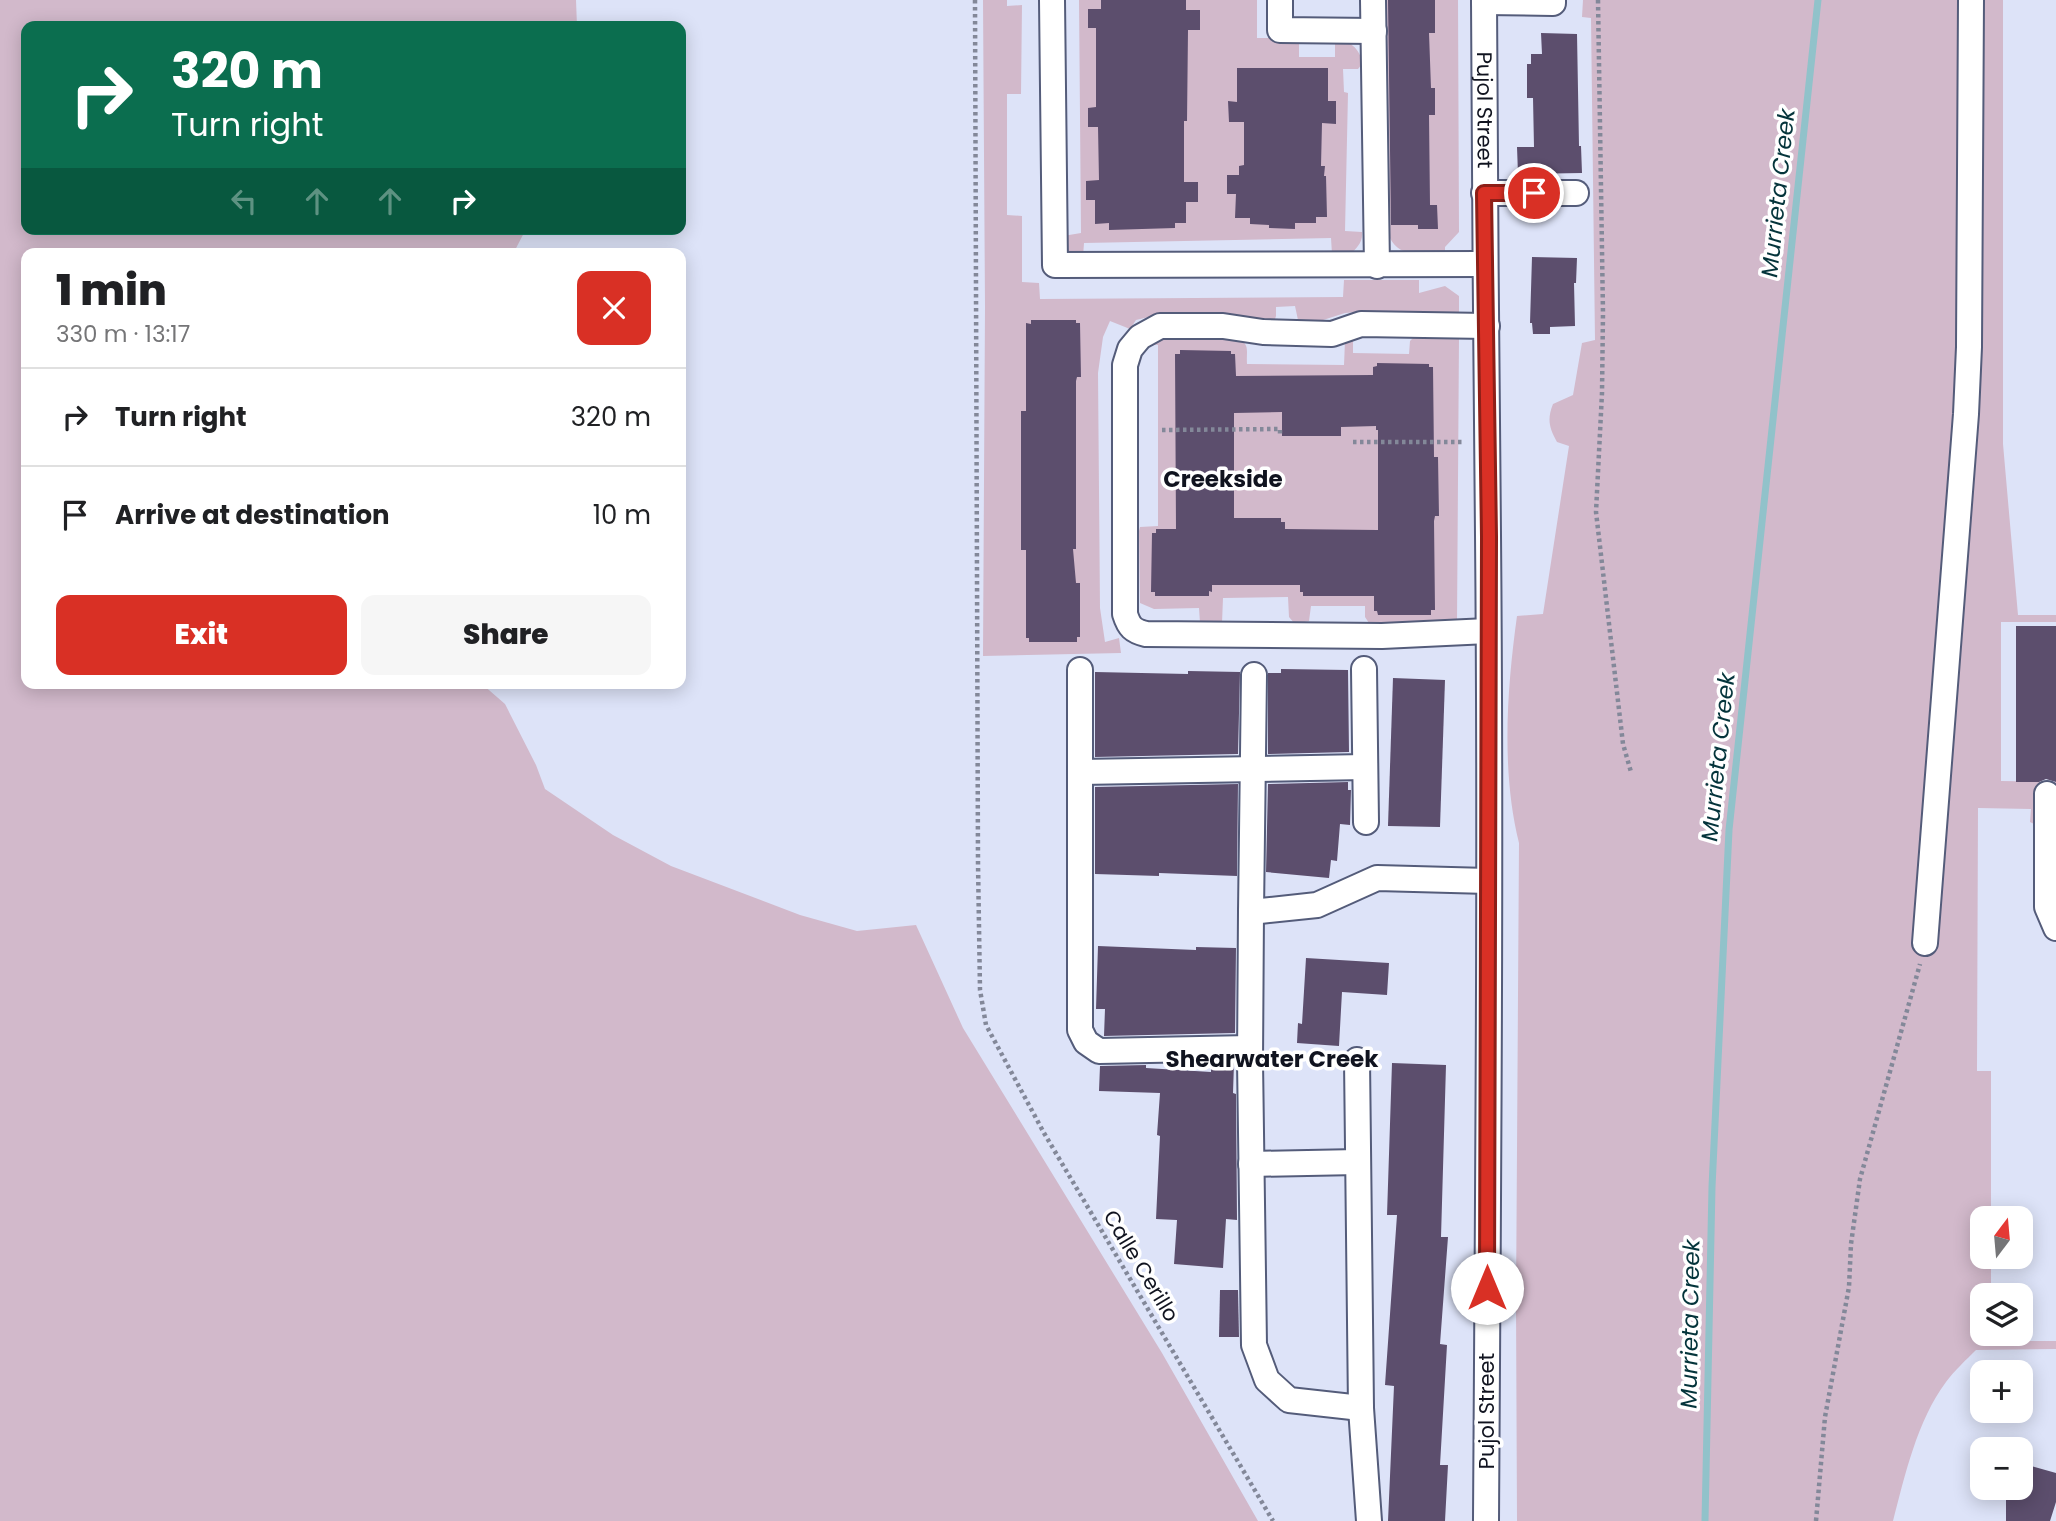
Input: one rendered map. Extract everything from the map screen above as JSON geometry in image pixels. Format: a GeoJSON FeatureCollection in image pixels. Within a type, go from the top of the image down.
{"type":"FeatureCollection","features":[{"type":"Feature","properties":{"kind":"street"},"geometry":{"type":"LineString","coordinates":[[1052,0],[1055,265],[1484,264]]}},
{"type":"Feature","properties":{"kind":"street"},"geometry":{"type":"LineString","coordinates":[[1280,0],[1280,30],[1374,31]]}},
{"type":"Feature","properties":{"kind":"street"},"geometry":{"type":"LineString","coordinates":[[1373,0],[1377,266]]}},
{"type":"Feature","properties":{"kind":"street"},"geometry":{"type":"LineString","coordinates":[[1484,1],[1553,3],[1553,0]]}},
{"type":"Feature","properties":{"kind":"street"},"geometry":{"type":"LineString","coordinates":[[1925,943],[1966,414],[1971,0]]}},
{"type":"Feature","properties":{"kind":"street","name":"Pujol Street"},"geometry":{"type":"LineString","coordinates":[[1484,1],[1488,631],[1486,1521]]}},
{"type":"Feature","properties":{"kind":"street"},"geometry":{"type":"LineString","coordinates":[[1484,193],[1576,193]]}},
{"type":"Feature","properties":{"kind":"street"},"geometry":{"type":"LineString","coordinates":[[1487,326],[1361,324],[1332,334],[1263,332],[1223,326],[1160,326],[1140,337],[1130,349],[1125,365],[1125,614],[1129,626],[1146,634],[1382,636],[1488,631]]}},
{"type":"Feature","properties":{"kind":"street"},"geometry":{"type":"LineString","coordinates":[[1364,669],[1366,822]]}},
{"type":"Feature","properties":{"kind":"street"},"geometry":{"type":"LineString","coordinates":[[1080,670],[1080,1030],[1086,1042],[1099,1051],[1250,1048]]}},
{"type":"Feature","properties":{"kind":"street"},"geometry":{"type":"LineString","coordinates":[[1254,676],[1250,1048],[1254,1345],[1267,1380],[1289,1400],[1361,1408]]}},
{"type":"Feature","properties":{"kind":"street"},"geometry":{"type":"LineString","coordinates":[[1080,772],[1364,767]]}},
{"type":"Feature","properties":{"kind":"street"},"geometry":{"type":"LineString","coordinates":[[2047,794],[2048,907],[2056,928]]}},
{"type":"Feature","properties":{"kind":"street"},"geometry":{"type":"LineString","coordinates":[[1251,912],[1317,905],[1377,878],[1488,881]]}},
{"type":"Feature","properties":{"kind":"street"},"geometry":{"type":"LineString","coordinates":[[1357,1060],[1361,1408],[1369,1521]]}},
{"type":"Feature","properties":{"kind":"street"},"geometry":{"type":"LineString","coordinates":[[1251,1164],[1358,1162]]}},
{"type":"Feature","properties":{"kind":"path","name":"Calle Cerillo"},"geometry":{"type":"LineString","coordinates":[[975,0],[978,863],[980,989],[986,1025],[1044,1133],[1273,1521]]}},
{"type":"Feature","properties":{"kind":"path"},"geometry":{"type":"LineString","coordinates":[[1598,0],[1603,327],[1595,512],[1623,744],[1631,772]]}},
{"type":"Feature","properties":{"kind":"path"},"geometry":{"type":"LineString","coordinates":[[1162,430],[1280,429],[1280,436]]}},
{"type":"Feature","properties":{"kind":"path"},"geometry":{"type":"LineString","coordinates":[[1353,442],[1462,442]]}},
{"type":"Feature","properties":{"kind":"path"},"geometry":{"type":"LineString","coordinates":[[1816,1521],[1825,1417],[1849,1287],[1851,1244],[1860,1179],[1925,943]]}},
{"type":"Feature","properties":{"kind":"shaded area"},"geometry":{"type":"Polygon","coordinates":[[[0,0],[576,0],[577,21],[21,21],[21,235],[523,235],[516,248],[21,248],[21,689],[488,689],[505,704],[545,789],[613,835],[671,866],[800,915],[857,931],[916,925],[963,1028],[1162,1353],[1258,1521],[0,1521],[0,0]]]}},
{"type":"Feature","properties":{"kind":"shaded area"},"geometry":{"type":"Polygon","coordinates":[[[983,0],[1007,0],[1007,6],[1022,5],[1021,94],[1007,94],[1007,215],[1022,216],[1022,282],[1039,283],[1040,299],[1343,297],[1344,280],[1419,280],[1419,293],[1445,286],[1459,296],[1459,313],[1358,312],[1320,321],[1298,320],[1295,306],[1276,307],[1274,322],[1236,315],[1153,316],[1136,320],[1130,329],[1110,321],[1103,337],[1098,373],[1100,608],[1105,642],[1119,638],[1121,653],[983,656],[983,0]]]}},
{"type":"Feature","properties":{"kind":"shaded area"},"geometry":{"type":"Polygon","coordinates":[[[1079,0],[1257,0],[1257,38],[1296,38],[1299,40],[1299,57],[1335,57],[1335,40],[1353,46],[1363,63],[1358,69],[1343,69],[1344,92],[1348,93],[1345,231],[1362,232],[1362,239],[1357,247],[1350,254],[1332,254],[1331,238],[1084,243],[1083,257],[1065,251],[1063,236],[1081,233],[1079,0]]]}},
{"type":"Feature","properties":{"kind":"shaded area"},"geometry":{"type":"Polygon","coordinates":[[[1386,0],[1458,0],[1459,232],[1445,247],[1445,255],[1404,251],[1397,247],[1388,233],[1386,0]]]}},
{"type":"Feature","properties":{"kind":"shaded area"},"geometry":{"type":"Polygon","coordinates":[[[1583,0],[2003,0],[2003,444],[2018,615],[2056,615],[2056,622],[2001,622],[2001,781],[2056,782],[2056,794],[2034,824],[2030,822],[2031,809],[1978,808],[1977,1071],[1991,1071],[1991,1206],[1970,1206],[1970,1269],[1991,1269],[1991,1283],[1970,1283],[1970,1346],[2033,1346],[2033,1341],[2056,1341],[2056,1349],[1976,1350],[1956,1370],[1927,1414],[1907,1467],[1893,1521],[1517,1521],[1519,843],[1510,787],[1508,700],[1517,616],[1543,614],[1569,446],[1557,442],[1554,437],[1550,423],[1551,409],[1553,404],[1573,395],[1582,343],[1595,340],[1591,18],[1582,17],[1583,0]]]}},
{"type":"Feature","properties":{"kind":"shaded area"},"geometry":{"type":"Polygon","coordinates":[[[1149,337],[1235,338],[1246,345],[1247,364],[1344,365],[1345,341],[1353,339],[1353,353],[1409,354],[1410,341],[1414,337],[1459,337],[1457,623],[1369,623],[1365,617],[1365,606],[1311,606],[1309,621],[1295,624],[1289,617],[1288,597],[1223,598],[1222,623],[1200,623],[1199,608],[1154,609],[1140,603],[1139,531],[1140,527],[1158,526],[1158,345],[1147,344],[1149,337]]]}},
{"type":"Feature","properties":{"kind":"building"},"geometry":{"type":"Polygon","coordinates":[[[1101,0],[1186,0],[1186,10],[1200,10],[1200,30],[1188,30],[1187,121],[1184,121],[1184,182],[1198,182],[1198,202],[1186,202],[1186,223],[1175,223],[1175,228],[1109,230],[1109,223],[1095,224],[1095,200],[1086,200],[1086,181],[1099,180],[1098,127],[1088,127],[1088,108],[1096,107],[1096,28],[1088,28],[1088,9],[1101,9],[1101,0]]]}},
{"type":"Feature","properties":{"kind":"building"},"geometry":{"type":"Polygon","coordinates":[[[1388,0],[1435,0],[1435,33],[1429,33],[1431,88],[1435,88],[1435,115],[1429,115],[1430,205],[1437,205],[1438,229],[1418,229],[1418,225],[1391,225],[1388,0]]]}},
{"type":"Feature","properties":{"kind":"building"},"geometry":{"type":"Polygon","coordinates":[[[1541,33],[1577,34],[1582,173],[1518,174],[1517,147],[1534,147],[1533,98],[1527,98],[1527,64],[1531,64],[1531,54],[1542,54],[1541,33]]]}},
{"type":"Feature","properties":{"kind":"building"},"geometry":{"type":"Polygon","coordinates":[[[1237,68],[1328,68],[1328,101],[1336,101],[1336,124],[1322,123],[1321,166],[1325,166],[1327,217],[1316,217],[1316,223],[1295,223],[1295,229],[1269,228],[1269,225],[1250,224],[1250,218],[1235,218],[1236,194],[1227,194],[1227,175],[1239,175],[1239,166],[1244,165],[1244,122],[1229,122],[1228,101],[1237,102],[1237,68]]]}},
{"type":"Feature","properties":{"kind":"building"},"geometry":{"type":"Polygon","coordinates":[[[1532,257],[1577,258],[1574,283],[1575,326],[1550,327],[1550,334],[1533,334],[1530,323],[1532,257]]]}},
{"type":"Feature","properties":{"kind":"building"},"geometry":{"type":"Polygon","coordinates":[[[1031,320],[1076,320],[1076,323],[1080,323],[1081,377],[1077,377],[1076,381],[1076,549],[1073,549],[1076,583],[1080,583],[1080,637],[1077,637],[1077,642],[1029,642],[1029,638],[1026,638],[1026,550],[1021,550],[1021,411],[1026,411],[1026,323],[1031,324],[1031,320]]]}},
{"type":"Feature","properties":{"kind":"building"},"geometry":{"type":"Polygon","coordinates":[[[1180,350],[1231,351],[1231,354],[1235,354],[1236,376],[1373,375],[1373,367],[1377,366],[1377,363],[1429,364],[1429,367],[1433,367],[1434,457],[1438,457],[1439,516],[1435,516],[1434,521],[1435,610],[1431,610],[1431,615],[1378,615],[1377,611],[1374,611],[1374,596],[1303,596],[1300,585],[1212,585],[1209,596],[1155,596],[1155,592],[1151,592],[1152,533],[1156,533],[1156,529],[1176,529],[1175,354],[1180,354],[1180,350]],[[1282,412],[1234,413],[1234,518],[1281,518],[1281,522],[1285,522],[1285,529],[1378,530],[1376,426],[1341,427],[1341,436],[1282,436],[1282,412]]]}},
{"type":"Feature","properties":{"kind":"building"},"geometry":{"type":"Polygon","coordinates":[[[2016,626],[2056,626],[2056,782],[2046,779],[2039,782],[2016,782],[2016,626]]]}},
{"type":"Feature","properties":{"kind":"building"},"geometry":{"type":"Polygon","coordinates":[[[1281,669],[1348,670],[1349,752],[1268,754],[1268,673],[1281,673],[1281,669]]]}},
{"type":"Feature","properties":{"kind":"building"},"geometry":{"type":"Polygon","coordinates":[[[1188,671],[1240,672],[1238,754],[1095,757],[1095,672],[1188,674],[1188,671]]]}},
{"type":"Feature","properties":{"kind":"building"},"geometry":{"type":"Polygon","coordinates":[[[1393,678],[1445,680],[1440,827],[1388,826],[1393,678]]]}},
{"type":"Feature","properties":{"kind":"building"},"geometry":{"type":"Polygon","coordinates":[[[1348,782],[1348,790],[1351,790],[1350,825],[1340,824],[1337,861],[1331,860],[1329,878],[1266,872],[1268,784],[1348,782]]]}},
{"type":"Feature","properties":{"kind":"building"},"geometry":{"type":"Polygon","coordinates":[[[1238,784],[1237,876],[1095,874],[1095,787],[1238,784]]]}},
{"type":"Feature","properties":{"kind":"building"},"geometry":{"type":"Polygon","coordinates":[[[1098,946],[1196,950],[1196,947],[1236,948],[1235,1033],[1104,1036],[1105,1009],[1096,1009],[1098,946]]]}},
{"type":"Feature","properties":{"kind":"building"},"geometry":{"type":"Polygon","coordinates":[[[1306,958],[1389,963],[1387,995],[1342,992],[1339,1046],[1297,1043],[1298,1023],[1302,1024],[1306,958]]]}},
{"type":"Feature","properties":{"kind":"building"},"geometry":{"type":"Polygon","coordinates":[[[1234,1063],[1237,1220],[1226,1219],[1223,1268],[1174,1264],[1177,1220],[1156,1219],[1160,1093],[1099,1091],[1100,1066],[1146,1065],[1146,1068],[1211,1072],[1211,1064],[1234,1063]]]}},
{"type":"Feature","properties":{"kind":"building"},"geometry":{"type":"Polygon","coordinates":[[[1392,1063],[1446,1065],[1441,1237],[1448,1237],[1440,1344],[1447,1345],[1440,1465],[1448,1465],[1445,1521],[1388,1521],[1394,1386],[1385,1385],[1397,1215],[1387,1215],[1392,1063]]]}},
{"type":"Feature","properties":{"kind":"building"},"geometry":{"type":"Polygon","coordinates":[[[1220,1290],[1238,1290],[1239,1337],[1219,1337],[1220,1290]]]}},
{"type":"Feature","properties":{"kind":"building"},"geometry":{"type":"Polygon","coordinates":[[[2033,1466],[2056,1473],[2056,1502],[2050,1521],[2006,1521],[2006,1500],[2033,1500],[2033,1466]]]}},
{"type":"Feature","properties":{"kind":"waterway","name":"Murrieta Creek"},"geometry":{"type":"LineString","coordinates":[[1705,1521],[1712,1187],[1729,830],[1818,0]]}},
{"type":"Feature","properties":{"kind":"district","name":"Creekside"},"geometry":{"type":"Point","coordinates":[1223,479]}},
{"type":"Feature","properties":{"kind":"district","name":"Shearwater Creek"},"geometry":{"type":"Point","coordinates":[1272,1059]}},
{"type":"Feature","properties":{"kind":"route"},"geometry":{"type":"LineString","coordinates":[[1487,1288],[1489,537],[1484,193],[1534,193]]}}]}
